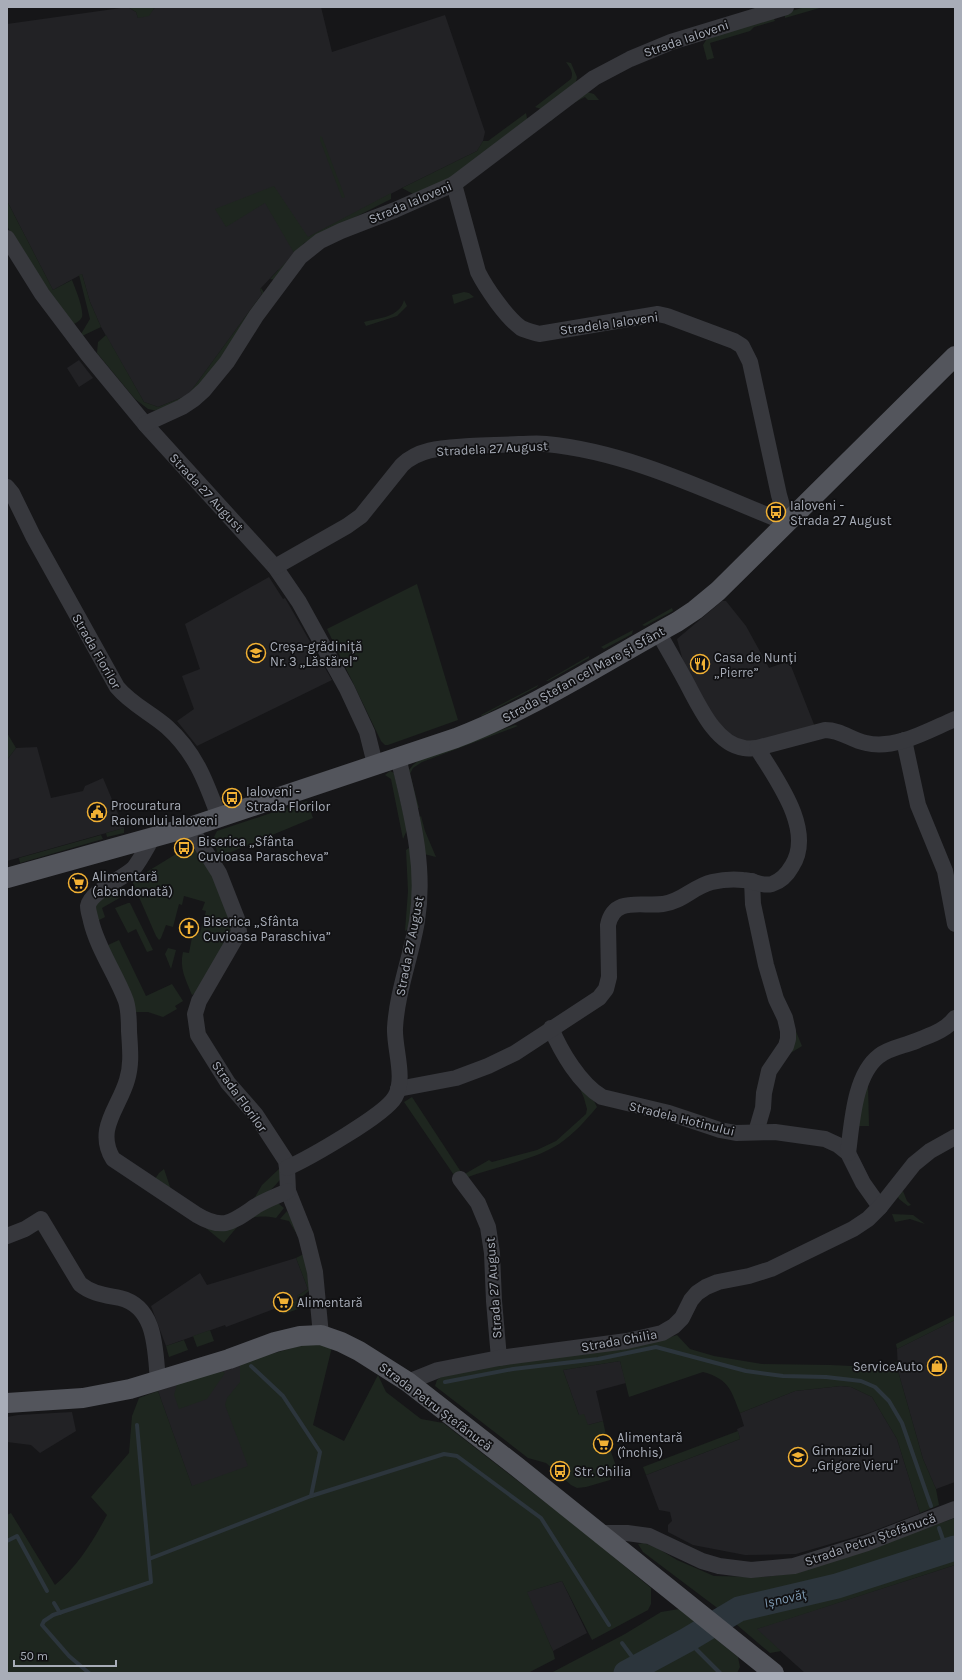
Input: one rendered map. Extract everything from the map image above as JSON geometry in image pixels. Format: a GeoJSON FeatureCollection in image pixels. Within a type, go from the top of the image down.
{"type":"FeatureCollection","features":[{"type":"Feature","properties":{"kind":"main road","name":"Strada Ștefan cel Mare și Sfânt"},"geometry":{"type":"LineString","coordinates":[[7,878],[190,827],[456,738],[496,722],[550,695],[695,610],[718,591],[955,356]]}},
{"type":"Feature","properties":{"kind":"main road","name":"Strada Petru Ștefănucă"},"geometry":{"type":"LineString","coordinates":[[7,1403],[83,1398],[130,1390],[229,1359],[275,1342],[300,1336],[321,1335],[359,1351],[408,1382],[600,1533],[774,1673]]}},
{"type":"Feature","properties":{"kind":"street","name":"Strada Ialoveni"},"geometry":{"type":"LineString","coordinates":[[145,424],[182,407],[204,390],[227,362],[256,316],[300,257],[320,241],[454,184],[594,78],[630,59],[671,42],[786,7]]}},
{"type":"Feature","properties":{"kind":"street","name":"Stradela Ialoveni"},"geometry":{"type":"LineString","coordinates":[[454,184],[478,272],[485,285],[514,322],[521,328],[539,334],[658,314],[734,341],[742,346],[750,362],[779,495],[787,523]]}},
{"type":"Feature","properties":{"kind":"street","name":"Strada 27 August"},"geometry":{"type":"LineString","coordinates":[[7,238],[42,294],[88,355],[145,424],[275,566],[299,602],[347,689],[367,732],[376,764]]}},
{"type":"Feature","properties":{"kind":"street","name":"Stradela 27 August"},"geometry":{"type":"LineString","coordinates":[[275,566],[347,526],[361,516],[402,465],[410,458],[423,452],[451,448],[545,443],[580,449],[613,457],[682,480],[787,523]]}},
{"type":"Feature","properties":{"kind":"street","name":"Strada Florilor"},"geometry":{"type":"LineString","coordinates":[[7,487],[12,493],[37,542],[113,680],[124,696],[156,719],[178,738],[193,758],[206,781],[219,817]]}},
{"type":"Feature","properties":{"kind":"street"},"geometry":{"type":"LineString","coordinates":[[658,632],[701,711],[718,733],[732,744],[744,748],[757,748],[825,730],[842,732],[868,744],[885,744],[904,740],[955,719]]}},
{"type":"Feature","properties":{"kind":"street"},"geometry":{"type":"LineString","coordinates":[[904,740],[918,805],[945,870],[955,924]]}},
{"type":"Feature","properties":{"kind":"street"},"geometry":{"type":"LineString","coordinates":[[287,1168],[303,1161],[364,1123],[391,1102],[398,1089],[469,1074],[515,1052],[600,998],[606,989],[609,977],[609,918],[617,909],[629,905],[650,906],[666,904],[704,884],[713,882],[743,880],[763,886],[781,880],[787,874],[794,862],[799,849],[797,823],[775,777],[757,748]]}},
{"type":"Feature","properties":{"kind":"street","name":"Strada 27 August"},"geometry":{"type":"LineString","coordinates":[[398,757],[416,836],[420,861],[420,891],[417,920],[395,1028],[399,1074],[398,1089]]}},
{"type":"Feature","properties":{"kind":"street","name":"Strada Florilor"},"geometry":{"type":"LineString","coordinates":[[190,827],[219,873],[235,913],[239,932],[199,1001],[195,1014],[198,1035],[228,1083],[256,1115],[283,1156],[287,1168],[288,1191],[306,1236],[315,1272],[321,1335]]}},
{"type":"Feature","properties":{"kind":"street"},"geometry":{"type":"LineString","coordinates":[[153,837],[133,868],[96,895],[90,901],[88,908],[92,926],[106,961],[123,994],[129,1016],[130,1059],[128,1074],[123,1091],[108,1124],[106,1136],[108,1147],[113,1159],[197,1215],[210,1222],[221,1224],[235,1221],[269,1198],[288,1191]]}},
{"type":"Feature","properties":{"kind":"street"},"geometry":{"type":"LineString","coordinates":[[752,882],[753,904],[766,965],[776,999],[785,1018],[788,1031],[786,1046],[769,1070],[764,1093],[763,1108],[756,1132]]}},
{"type":"Feature","properties":{"kind":"street"},"geometry":{"type":"LineString","coordinates":[[880,1207],[863,1183],[848,1153],[852,1120],[862,1079],[871,1063],[888,1050],[941,1031],[955,1018]]}},
{"type":"Feature","properties":{"kind":"street","name":"Stradela Hotinului"},"geometry":{"type":"LineString","coordinates":[[551,1028],[561,1050],[583,1081],[593,1091],[602,1097],[669,1113],[720,1130],[736,1133],[775,1132],[825,1139],[838,1145],[848,1153]]}},
{"type":"Feature","properties":{"kind":"street","name":"Strada Chilia"},"geometry":{"type":"LineString","coordinates":[[408,1382],[438,1370],[498,1358],[628,1341],[662,1333],[674,1326],[682,1318],[691,1300],[697,1293],[706,1287],[718,1282],[749,1276],[777,1266],[853,1229],[868,1219],[880,1207],[914,1164],[930,1151],[955,1137]]}},
{"type":"Feature","properties":{"kind":"street","name":"Strada 27 August"},"geometry":{"type":"LineString","coordinates":[[460,1179],[478,1203],[488,1227],[492,1253],[498,1358]]}},
{"type":"Feature","properties":{"kind":"street"},"geometry":{"type":"LineString","coordinates":[[7,1236],[25,1229],[41,1220],[80,1284],[86,1289],[97,1294],[123,1299],[136,1305],[145,1313],[150,1323],[153,1336],[158,1381]]}},
{"type":"Feature","properties":{"kind":"street","name":"Strada Petru Ştefănucă"},"geometry":{"type":"LineString","coordinates":[[600,1533],[627,1533],[649,1536],[702,1561],[719,1566],[751,1570],[794,1566],[867,1543],[955,1509]]}},
{"type":"Feature","properties":{"kind":"shaded area"},"geometry":{"type":"Polygon","coordinates":[[[128,7],[136,12],[138,18],[152,11],[155,7],[321,7],[332,52],[445,15],[485,132],[483,141],[477,151],[402,188],[303,240],[282,269],[278,270],[260,289],[262,294],[188,395],[158,407],[144,402],[101,327],[90,302],[82,274],[53,290],[7,201],[7,24],[128,7]]]}},
{"type":"Feature","properties":{"kind":"shaded area"},"geometry":{"type":"Polygon","coordinates":[[[128,7],[155,7],[149,16],[138,18],[136,12],[128,7]]]}},
{"type":"Feature","properties":{"kind":"shaded area"},"geometry":{"type":"Polygon","coordinates":[[[805,7],[823,7],[785,18],[784,13],[805,7]]]}},
{"type":"Feature","properties":{"kind":"shaded area"},"geometry":{"type":"Polygon","coordinates":[[[773,16],[775,21],[754,27],[750,31],[710,43],[714,58],[707,60],[703,45],[708,37],[773,16]]]}},
{"type":"Feature","properties":{"kind":"shaded area"},"geometry":{"type":"Polygon","coordinates":[[[566,62],[571,63],[577,77],[575,87],[544,110],[535,107],[571,79],[572,72],[566,62]]]}},
{"type":"Feature","properties":{"kind":"shaded area"},"geometry":{"type":"Polygon","coordinates":[[[587,92],[594,94],[599,100],[588,100],[585,97],[567,107],[587,92]]]}},
{"type":"Feature","properties":{"kind":"shaded area"},"geometry":{"type":"Polygon","coordinates":[[[565,108],[551,121],[551,118],[565,108]]]}},
{"type":"Feature","properties":{"kind":"shaded area"},"geometry":{"type":"Polygon","coordinates":[[[526,113],[528,124],[447,180],[415,195],[402,188],[477,151],[483,141],[488,141],[526,113]]]}},
{"type":"Feature","properties":{"kind":"shaded area"},"geometry":{"type":"Polygon","coordinates":[[[320,136],[322,137],[345,197],[342,198],[320,140],[320,136]]]}},
{"type":"Feature","properties":{"kind":"shaded area"},"geometry":{"type":"Polygon","coordinates":[[[274,186],[308,237],[391,193],[391,199],[304,243],[276,280],[270,279],[294,253],[265,203],[226,227],[215,209],[274,186]]]}},
{"type":"Feature","properties":{"kind":"shaded area"},"geometry":{"type":"Polygon","coordinates":[[[7,201],[53,290],[72,280],[82,309],[82,317],[79,321],[72,325],[20,248],[7,226],[7,201]]]}},
{"type":"Feature","properties":{"kind":"shaded area"},"geometry":{"type":"Polygon","coordinates":[[[82,274],[90,302],[101,327],[82,336],[81,334],[90,319],[79,275],[82,274]]]}},
{"type":"Feature","properties":{"kind":"shaded area"},"geometry":{"type":"Polygon","coordinates":[[[261,288],[265,294],[210,379],[191,397],[157,411],[148,409],[135,399],[97,353],[98,342],[106,335],[144,402],[158,407],[188,395],[262,294],[261,288]]]}},
{"type":"Feature","properties":{"kind":"shaded area"},"geometry":{"type":"Polygon","coordinates":[[[464,292],[469,293],[474,297],[454,304],[452,295],[464,292]]]}},
{"type":"Feature","properties":{"kind":"shaded area"},"geometry":{"type":"Polygon","coordinates":[[[404,300],[407,306],[397,316],[366,326],[364,322],[382,318],[394,313],[402,306],[404,300]]]}},
{"type":"Feature","properties":{"kind":"shaded area"},"geometry":{"type":"Polygon","coordinates":[[[79,360],[93,378],[79,387],[67,368],[79,360]]]}},
{"type":"Feature","properties":{"kind":"shaded area","name":"Creșa-grădiniță Nr. 3 „Lăstărel”"},"geometry":{"type":"Polygon","coordinates":[[[269,577],[283,599],[285,598],[332,680],[197,746],[177,721],[194,709],[182,676],[200,669],[185,624],[269,577]]]}},
{"type":"Feature","properties":{"kind":"shaded area"},"geometry":{"type":"Polygon","coordinates":[[[417,584],[458,720],[385,745],[381,741],[327,629],[417,584]]]}},
{"type":"Feature","properties":{"kind":"shaded area"},"geometry":{"type":"Polygon","coordinates":[[[722,601],[726,601],[746,626],[769,668],[789,661],[815,727],[754,741],[739,741],[728,734],[710,714],[685,668],[677,639],[722,601]]]}},
{"type":"Feature","properties":{"kind":"shaded area"},"geometry":{"type":"Polygon","coordinates":[[[672,608],[673,611],[645,626],[642,625],[672,608]]]}},
{"type":"Feature","properties":{"kind":"shaded area"},"geometry":{"type":"Polygon","coordinates":[[[633,630],[632,634],[604,649],[601,647],[633,630]]]}},
{"type":"Feature","properties":{"kind":"shaded area"},"geometry":{"type":"Polygon","coordinates":[[[589,656],[589,658],[546,681],[589,656]]]}},
{"type":"Feature","properties":{"kind":"shaded area"},"geometry":{"type":"Polygon","coordinates":[[[538,685],[537,687],[482,716],[481,715],[538,685]]]}},
{"type":"Feature","properties":{"kind":"shaded area"},"geometry":{"type":"Polygon","coordinates":[[[515,725],[518,726],[422,762],[413,768],[410,774],[419,808],[414,807],[409,770],[420,759],[515,725]]]}},
{"type":"Feature","properties":{"kind":"shaded area"},"geometry":{"type":"Polygon","coordinates":[[[7,733],[16,748],[7,760],[7,733]]]}},
{"type":"Feature","properties":{"kind":"shaded area"},"geometry":{"type":"Polygon","coordinates":[[[37,747],[51,798],[83,791],[85,786],[103,778],[124,828],[7,861],[7,760],[16,748],[37,747]]]}},
{"type":"Feature","properties":{"kind":"shaded area"},"geometry":{"type":"Polygon","coordinates":[[[390,771],[394,773],[407,830],[403,839],[391,779],[385,775],[390,771]]]}},
{"type":"Feature","properties":{"kind":"shaded area"},"geometry":{"type":"Polygon","coordinates":[[[307,801],[313,818],[219,857],[213,839],[217,831],[307,801]]]}},
{"type":"Feature","properties":{"kind":"shaded area"},"geometry":{"type":"Polygon","coordinates":[[[421,816],[425,831],[436,857],[424,854],[417,819],[421,816]]]}},
{"type":"Feature","properties":{"kind":"shaded area"},"geometry":{"type":"Polygon","coordinates":[[[124,828],[124,833],[107,837],[106,833],[124,828]]]}},
{"type":"Feature","properties":{"kind":"shaded area"},"geometry":{"type":"Polygon","coordinates":[[[101,835],[103,839],[20,863],[19,858],[101,835]]]}},
{"type":"Feature","properties":{"kind":"shaded area"},"geometry":{"type":"Polygon","coordinates":[[[413,845],[413,925],[405,931],[408,891],[406,850],[413,845]]]}},
{"type":"Feature","properties":{"kind":"shaded area"},"geometry":{"type":"Polygon","coordinates":[[[193,849],[209,865],[215,875],[223,897],[232,931],[197,992],[192,995],[184,974],[182,958],[183,952],[189,953],[193,932],[200,933],[206,911],[202,910],[205,902],[184,896],[182,905],[179,904],[173,927],[166,925],[159,940],[132,881],[176,854],[193,849]]]}},
{"type":"Feature","properties":{"kind":"shaded area"},"geometry":{"type":"Polygon","coordinates":[[[122,887],[125,893],[123,896],[102,908],[105,917],[97,921],[94,904],[122,887]]]}},
{"type":"Feature","properties":{"kind":"shaded area"},"geometry":{"type":"Polygon","coordinates":[[[130,903],[153,950],[147,952],[136,929],[128,933],[115,908],[130,903]]]}},
{"type":"Feature","properties":{"kind":"shaded area"},"geometry":{"type":"Polygon","coordinates":[[[119,940],[146,996],[172,984],[183,1001],[175,1006],[177,1009],[163,1017],[148,1012],[134,1012],[108,945],[119,940]]]}},
{"type":"Feature","properties":{"kind":"shaded area"},"geometry":{"type":"Polygon","coordinates":[[[168,948],[176,950],[171,969],[165,954],[168,948]]]}},
{"type":"Feature","properties":{"kind":"shaded area"},"geometry":{"type":"Polygon","coordinates":[[[779,990],[802,1046],[789,1054],[779,990]]]}},
{"type":"Feature","properties":{"kind":"shaded area"},"geometry":{"type":"Polygon","coordinates":[[[877,1065],[868,1085],[869,1126],[855,1126],[861,1095],[877,1065]]]}},
{"type":"Feature","properties":{"kind":"shaded area"},"geometry":{"type":"Polygon","coordinates":[[[576,1080],[593,1099],[597,1107],[570,1136],[559,1144],[536,1155],[458,1181],[404,1102],[412,1097],[463,1175],[489,1160],[492,1162],[537,1150],[556,1141],[586,1114],[587,1109],[584,1098],[576,1080]]]}},
{"type":"Feature","properties":{"kind":"shaded area"},"geometry":{"type":"Polygon","coordinates":[[[280,1159],[282,1177],[266,1194],[246,1207],[255,1197],[262,1185],[280,1168],[280,1159]]]}},
{"type":"Feature","properties":{"kind":"shaded area"},"geometry":{"type":"Polygon","coordinates":[[[164,1169],[172,1193],[155,1179],[164,1169]]]}},
{"type":"Feature","properties":{"kind":"shaded area"},"geometry":{"type":"Polygon","coordinates":[[[903,1191],[907,1201],[911,1205],[908,1206],[899,1199],[897,1195],[903,1191]]]}},
{"type":"Feature","properties":{"kind":"shaded area"},"geometry":{"type":"Polygon","coordinates":[[[269,1204],[279,1204],[284,1208],[276,1218],[258,1217],[246,1220],[235,1229],[224,1243],[185,1211],[205,1222],[269,1204]]]}},
{"type":"Feature","properties":{"kind":"shaded area"},"geometry":{"type":"Polygon","coordinates":[[[287,1211],[302,1239],[310,1290],[298,1300],[297,1296],[308,1289],[296,1258],[304,1254],[298,1236],[289,1221],[280,1219],[287,1211]]]}},
{"type":"Feature","properties":{"kind":"shaded area"},"geometry":{"type":"Polygon","coordinates":[[[892,1214],[913,1215],[925,1224],[910,1219],[895,1222],[892,1214]]]}},
{"type":"Feature","properties":{"kind":"shaded area"},"geometry":{"type":"Polygon","coordinates":[[[296,1258],[308,1289],[297,1296],[298,1300],[226,1327],[225,1325],[166,1346],[151,1306],[200,1273],[207,1285],[296,1258]]]}},
{"type":"Feature","properties":{"kind":"shaded area"},"geometry":{"type":"Polygon","coordinates":[[[298,1300],[298,1309],[284,1314],[278,1308],[298,1300]]]}},
{"type":"Feature","properties":{"kind":"shaded area"},"geometry":{"type":"Polygon","coordinates":[[[955,1315],[955,1320],[897,1349],[896,1344],[955,1315]]]}},
{"type":"Feature","properties":{"kind":"shaded area"},"geometry":{"type":"Polygon","coordinates":[[[955,1320],[955,1482],[936,1489],[923,1459],[898,1371],[897,1349],[955,1320]]]}},
{"type":"Feature","properties":{"kind":"shaded area"},"geometry":{"type":"Polygon","coordinates":[[[210,1330],[214,1341],[197,1347],[193,1336],[210,1330]]]}},
{"type":"Feature","properties":{"kind":"shaded area"},"geometry":{"type":"Polygon","coordinates":[[[677,1335],[690,1349],[714,1356],[762,1364],[872,1367],[897,1362],[898,1371],[923,1459],[936,1489],[939,1505],[920,1513],[897,1439],[872,1397],[851,1387],[841,1386],[795,1391],[740,1413],[728,1386],[718,1378],[703,1372],[629,1397],[620,1361],[563,1370],[579,1415],[584,1414],[588,1425],[603,1421],[606,1435],[593,1439],[597,1453],[610,1449],[617,1469],[610,1480],[577,1488],[571,1485],[546,1463],[528,1458],[435,1386],[437,1380],[442,1376],[492,1365],[655,1342],[677,1335]]]}},
{"type":"Feature","properties":{"kind":"shaded area"},"geometry":{"type":"Polygon","coordinates":[[[184,1340],[188,1350],[169,1357],[166,1346],[184,1340]]]}},
{"type":"Feature","properties":{"kind":"shaded area"},"geometry":{"type":"Polygon","coordinates":[[[306,1344],[321,1344],[332,1347],[313,1425],[344,1441],[378,1375],[386,1392],[421,1419],[443,1423],[580,1529],[651,1588],[651,1604],[648,1610],[592,1640],[562,1581],[527,1592],[553,1651],[555,1659],[528,1673],[7,1673],[7,1515],[11,1513],[55,1585],[71,1570],[84,1553],[107,1515],[91,1497],[129,1453],[132,1416],[139,1398],[158,1391],[192,1486],[248,1466],[225,1405],[227,1398],[240,1382],[240,1363],[306,1344]]]}},
{"type":"Feature","properties":{"kind":"shaded area"},"geometry":{"type":"Polygon","coordinates":[[[620,1361],[626,1383],[596,1391],[603,1421],[588,1425],[579,1415],[563,1370],[620,1361]]]}},
{"type":"Feature","properties":{"kind":"shaded area"},"geometry":{"type":"Polygon","coordinates":[[[240,1363],[266,1502],[206,1526],[158,1391],[240,1363]]]}},
{"type":"Feature","properties":{"kind":"shaded area"},"geometry":{"type":"Polygon","coordinates":[[[220,1370],[225,1373],[207,1399],[179,1409],[174,1395],[177,1384],[220,1370]]]}},
{"type":"Feature","properties":{"kind":"shaded area","name":"Gimnaziul ,,Grigore Vieru\""},"geometry":{"type":"Polygon","coordinates":[[[841,1386],[851,1387],[872,1397],[897,1439],[920,1513],[868,1533],[796,1554],[745,1555],[693,1545],[668,1532],[668,1525],[672,1521],[670,1512],[659,1510],[646,1475],[740,1439],[737,1429],[744,1426],[740,1413],[795,1391],[841,1386]]]}},
{"type":"Feature","properties":{"kind":"shaded area"},"geometry":{"type":"Polygon","coordinates":[[[72,1412],[76,1431],[40,1453],[31,1445],[7,1442],[7,1417],[72,1412]]]}},
{"type":"Feature","properties":{"kind":"shaded area"},"geometry":{"type":"Polygon","coordinates":[[[738,1431],[740,1439],[646,1475],[643,1467],[738,1431]]]}},
{"type":"Feature","properties":{"kind":"shaded area"},"geometry":{"type":"Polygon","coordinates":[[[955,1518],[955,1565],[757,1629],[781,1651],[770,1653],[716,1607],[643,1552],[638,1544],[644,1543],[657,1548],[677,1560],[714,1576],[764,1577],[797,1573],[955,1518]]]}},
{"type":"Feature","properties":{"kind":"shaded area"},"geometry":{"type":"Polygon","coordinates":[[[955,1565],[955,1673],[805,1673],[756,1629],[955,1565]]]}},
{"type":"Feature","properties":{"kind":"shaded area"},"geometry":{"type":"Polygon","coordinates":[[[562,1581],[587,1633],[553,1651],[526,1592],[562,1581]]]}},
{"type":"Feature","properties":{"kind":"shaded area"},"geometry":{"type":"Polygon","coordinates":[[[679,1609],[738,1657],[740,1667],[737,1673],[551,1673],[625,1634],[661,1612],[679,1609]]]}},
{"type":"Feature","properties":{"kind":"waterway"},"geometry":{"type":"LineString","coordinates":[[445,1382],[513,1369],[598,1359],[656,1347],[746,1371],[783,1376],[826,1377],[861,1381],[875,1387],[889,1401],[902,1423],[931,1506]]}},
{"type":"Feature","properties":{"kind":"waterway"},"geometry":{"type":"LineString","coordinates":[[149,1559],[311,1496],[320,1452],[283,1396],[251,1366]]}},
{"type":"Feature","properties":{"kind":"waterway"},"geometry":{"type":"LineString","coordinates":[[89,1673],[69,1656],[42,1625],[44,1621],[53,1615],[151,1582],[137,1425]]}},
{"type":"Feature","properties":{"kind":"waterway"},"geometry":{"type":"LineString","coordinates":[[311,1496],[444,1454],[457,1456],[541,1518],[609,1625]]}},
{"type":"Feature","properties":{"kind":"waterway"},"geometry":{"type":"LineString","coordinates":[[939,1528],[947,1551]]}},
{"type":"Feature","properties":{"kind":"waterway"},"geometry":{"type":"LineString","coordinates":[[7,1541],[17,1536],[47,1591]]}},
{"type":"Feature","properties":{"kind":"waterway","name":"Ișnovăț"},"geometry":{"type":"LineString","coordinates":[[626,1673],[687,1640],[739,1609],[837,1586],[955,1548]]}},
{"type":"Feature","properties":{"kind":"waterway"},"geometry":{"type":"LineString","coordinates":[[54,1603],[60,1613]]}},
{"type":"Feature","properties":{"kind":"waterway"},"geometry":{"type":"LineString","coordinates":[[687,1640],[720,1673]]}},
{"type":"Feature","properties":{"kind":"waterway"},"geometry":{"type":"LineString","coordinates":[[622,1643],[639,1666]]}},
{"type":"Feature","properties":{"kind":"place","name":"Ialoveni - Strada 27 August"},"geometry":{"type":"Point","coordinates":[776,512]}},
{"type":"Feature","properties":{"kind":"place","name":"Creșa-grădiniță Nr. 3 „Lăstărel”"},"geometry":{"type":"Point","coordinates":[256,653]}},
{"type":"Feature","properties":{"kind":"place","name":"Casa de Nunți „Pierre”"},"geometry":{"type":"Point","coordinates":[700,664]}},
{"type":"Feature","properties":{"kind":"place","name":"Ialoveni - Strada Florilor"},"geometry":{"type":"Point","coordinates":[232,798]}},
{"type":"Feature","properties":{"kind":"place","name":"Procuratura Raionului Ialoveni"},"geometry":{"type":"Point","coordinates":[97,812]}},
{"type":"Feature","properties":{"kind":"place","name":"Biserica „Sfânta Cuvioasa Parascheva”"},"geometry":{"type":"Point","coordinates":[184,848]}},
{"type":"Feature","properties":{"kind":"place","name":"Alimentară (abandonată)"},"geometry":{"type":"Point","coordinates":[78,883]}},
{"type":"Feature","properties":{"kind":"place","name":"Biserica „Sfânta Cuvioasa Paraschiva”"},"geometry":{"type":"Point","coordinates":[189,928]}},
{"type":"Feature","properties":{"kind":"place","name":"Alimentară"},"geometry":{"type":"Point","coordinates":[283,1302]}},
{"type":"Feature","properties":{"kind":"place","name":"ServiceAuto"},"geometry":{"type":"Point","coordinates":[937,1366]}},
{"type":"Feature","properties":{"kind":"place","name":"Alimentară (închis)"},"geometry":{"type":"Point","coordinates":[603,1444]}},
{"type":"Feature","properties":{"kind":"place","name":"Gimnaziul ,,Grigore Vieru\""},"geometry":{"type":"Point","coordinates":[798,1457]}},
{"type":"Feature","properties":{"kind":"place","name":"Str. Chilia"},"geometry":{"type":"Point","coordinates":[560,1471]}}]}
